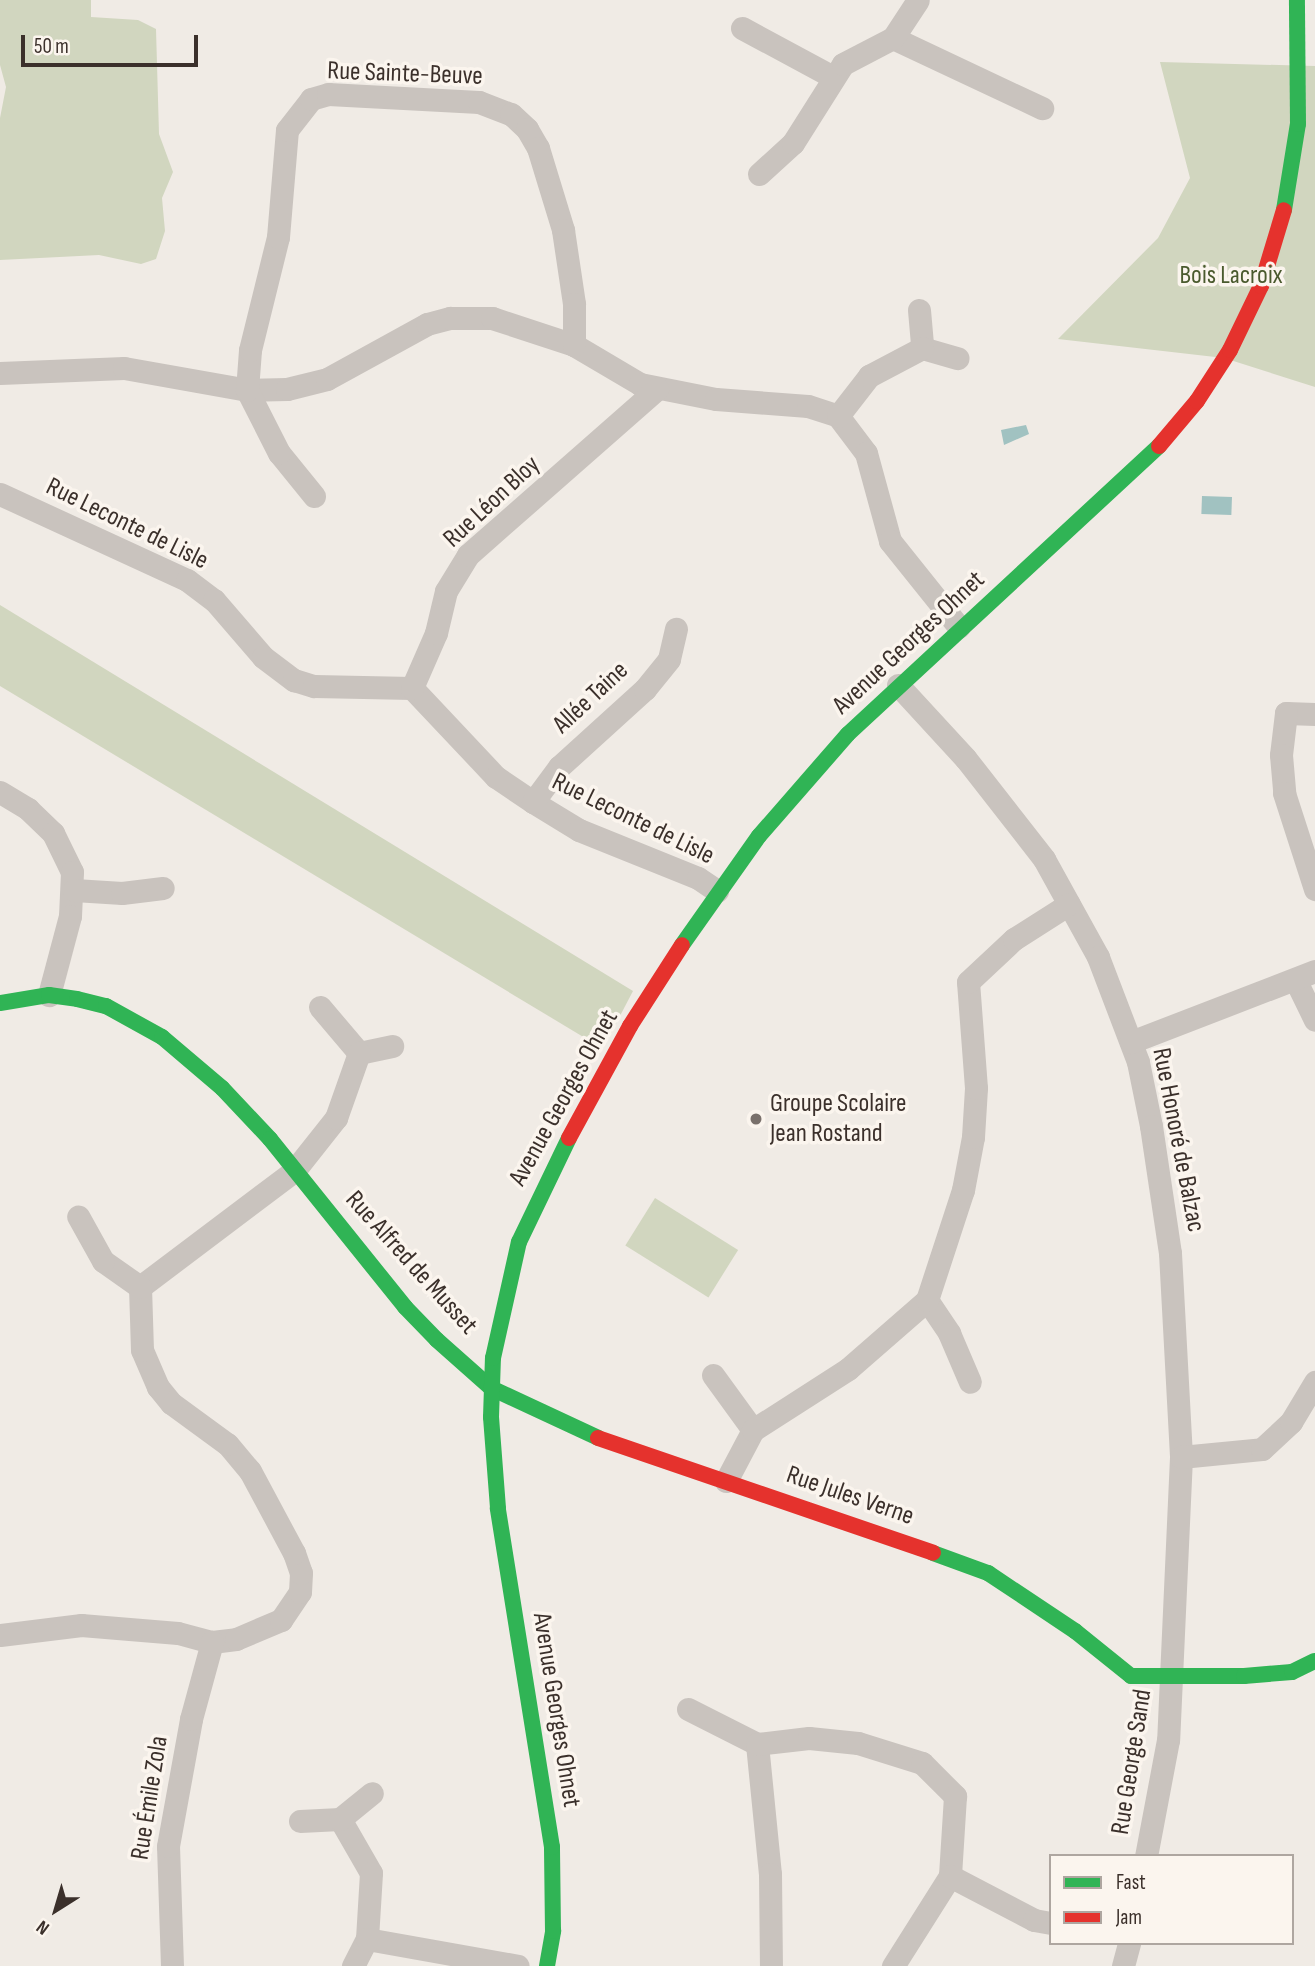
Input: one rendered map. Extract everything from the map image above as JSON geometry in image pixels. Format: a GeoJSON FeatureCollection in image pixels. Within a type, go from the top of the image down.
{"type":"FeatureCollection","features":[{"type":"Feature","properties":{"kind":"street"},"geometry":{"type":"LineString","coordinates":[[759,174],[793,143],[833,77],[853,58],[893,38],[918,0]]}},
{"type":"Feature","properties":{"kind":"street","name":"Avenue Georges Ohnet"},"geometry":{"type":"LineString","coordinates":[[547,1966],[553,1931],[552,1847],[493,1463],[491,1388],[500,1321],[519,1242],[547,1178],[630,1026],[717,891],[812,773],[959,626],[1155,452],[1197,401],[1239,334],[1273,252],[1294,164],[1299,1]]}},
{"type":"Feature","properties":{"kind":"street"},"geometry":{"type":"LineString","coordinates":[[742,28],[833,77]]}},
{"type":"Feature","properties":{"kind":"street"},"geometry":{"type":"LineString","coordinates":[[893,38],[1042,108]]}},
{"type":"Feature","properties":{"kind":"street","name":"Rue Sainte-Beuve"},"geometry":{"type":"LineString","coordinates":[[247,390],[250,350],[278,237],[287,130],[302,106],[328,94],[479,102],[511,114],[527,129],[538,148],[563,230],[573,291],[574,345]]}},
{"type":"Feature","properties":{"kind":"street"},"geometry":{"type":"LineString","coordinates":[[919,310],[922,348]]}},
{"type":"Feature","properties":{"kind":"street"},"geometry":{"type":"LineString","coordinates":[[0,373],[124,368],[247,390],[287,388],[327,379],[427,324],[450,318],[492,318],[574,345],[616,373],[657,389],[716,399],[769,400],[838,416],[866,453],[890,541],[959,626]]}},
{"type":"Feature","properties":{"kind":"street"},"geometry":{"type":"LineString","coordinates":[[838,416],[869,376],[922,348],[958,358]]}},
{"type":"Feature","properties":{"kind":"street","name":"Rue Léon Bloy"},"geometry":{"type":"LineString","coordinates":[[412,688],[436,633],[446,591],[468,555],[657,389]]}},
{"type":"Feature","properties":{"kind":"street"},"geometry":{"type":"LineString","coordinates":[[247,390],[279,453],[314,496]]}},
{"type":"Feature","properties":{"kind":"street","name":"Rue Leconte de Lisle"},"geometry":{"type":"LineString","coordinates":[[0,494],[187,580],[214,600],[263,656],[294,680],[314,686],[412,688],[496,777],[533,802],[579,830],[698,878],[717,891]]}},
{"type":"Feature","properties":{"kind":"street","name":"Allée Taine"},"geometry":{"type":"LineString","coordinates":[[533,802],[559,767],[645,689],[669,659],[676,629]]}},
{"type":"Feature","properties":{"kind":"street","name":"Rue Honoré de Balzac"},"geometry":{"type":"LineString","coordinates":[[898,685],[1012,813],[1069,904],[1098,957],[1131,1042],[1151,1126],[1170,1253],[1181,1457],[1173,1677]]}},
{"type":"Feature","properties":{"kind":"street"},"geometry":{"type":"LineString","coordinates":[[1315,714],[1286,713],[1281,755],[1284,793],[1315,889]]}},
{"type":"Feature","properties":{"kind":"street"},"geometry":{"type":"LineString","coordinates":[[0,792],[28,809],[53,833],[72,872],[74,890],[49,995]]}},
{"type":"Feature","properties":{"kind":"street"},"geometry":{"type":"LineString","coordinates":[[74,890],[122,893],[163,888]]}},
{"type":"Feature","properties":{"kind":"street"},"geometry":{"type":"LineString","coordinates":[[726,1481],[752,1430],[848,1369],[927,1300],[962,1190],[973,1137],[976,1088],[968,982],[1014,939],[1069,904]]}},
{"type":"Feature","properties":{"kind":"street"},"geometry":{"type":"LineString","coordinates":[[1131,1042],[1306,976],[1315,1020]]}},
{"type":"Feature","properties":{"kind":"street","name":"Rue Alfred de Musset"},"geometry":{"type":"LineString","coordinates":[[0,1003],[49,995],[106,1006],[162,1037],[222,1087],[437,1340],[491,1388]]}},
{"type":"Feature","properties":{"kind":"street"},"geometry":{"type":"LineString","coordinates":[[320,1007],[359,1053]]}},
{"type":"Feature","properties":{"kind":"street"},"geometry":{"type":"LineString","coordinates":[[359,1053],[392,1046]]}},
{"type":"Feature","properties":{"kind":"street"},"geometry":{"type":"LineString","coordinates":[[140,1287],[294,1171],[336,1118],[359,1053]]}},
{"type":"Feature","properties":{"kind":"street"},"geometry":{"type":"LineString","coordinates":[[78,1216],[103,1261],[140,1287]]}},
{"type":"Feature","properties":{"kind":"street"},"geometry":{"type":"LineString","coordinates":[[0,1635],[81,1625],[118,1625],[212,1642],[236,1639],[281,1620],[294,1605],[301,1573],[241,1457],[172,1403],[150,1373],[142,1350],[140,1287]]}},
{"type":"Feature","properties":{"kind":"street"},"geometry":{"type":"LineString","coordinates":[[927,1300],[949,1333],[970,1382]]}},
{"type":"Feature","properties":{"kind":"street","name":"Avenue Georges Ohnet"},"geometry":{"type":"LineString","coordinates":[[437,1340],[477,1344],[500,1321]]}},
{"type":"Feature","properties":{"kind":"street"},"geometry":{"type":"LineString","coordinates":[[713,1376],[752,1430]]}},
{"type":"Feature","properties":{"kind":"street"},"geometry":{"type":"LineString","coordinates":[[1181,1457],[1262,1448],[1291,1422],[1315,1382]]}},
{"type":"Feature","properties":{"kind":"street","name":"Rue Jules Verne"},"geometry":{"type":"LineString","coordinates":[[491,1388],[546,1417],[649,1458],[886,1533],[988,1573],[1075,1631],[1128,1674],[1173,1677],[1292,1672],[1315,1661]]}},
{"type":"Feature","properties":{"kind":"street"},"geometry":{"type":"LineString","coordinates":[[493,1463],[518,1427],[546,1417]]}},
{"type":"Feature","properties":{"kind":"street","name":"Rue Émile Zola"},"geometry":{"type":"LineString","coordinates":[[172,1966],[168,1846],[191,1719],[212,1642]]}},
{"type":"Feature","properties":{"kind":"street","name":"Rue George Sand"},"geometry":{"type":"LineString","coordinates":[[1146,1854],[1168,1740],[1173,1677]]}},
{"type":"Feature","properties":{"kind":"street"},"geometry":{"type":"LineString","coordinates":[[688,1709],[757,1744],[809,1738],[833,1741],[922,1763],[955,1796],[950,1876],[893,1966]]}},
{"type":"Feature","properties":{"kind":"street"},"geometry":{"type":"LineString","coordinates":[[757,1744],[770,1874],[771,1966]]}},
{"type":"Feature","properties":{"kind":"street"},"geometry":{"type":"LineString","coordinates":[[300,1821],[340,1819],[372,1793]]}},
{"type":"Feature","properties":{"kind":"street"},"geometry":{"type":"LineString","coordinates":[[340,1819],[371,1873],[367,1940],[353,1966]]}},
{"type":"Feature","properties":{"kind":"street"},"geometry":{"type":"LineString","coordinates":[[950,1876],[1034,1920],[1049,1923]]}},
{"type":"Feature","properties":{"kind":"street"},"geometry":{"type":"LineString","coordinates":[[367,1940],[518,1966]]}},
{"type":"Feature","properties":{"kind":"street"},"geometry":{"type":"LineString","coordinates":[[1123,1966],[1128,1945]]}},
{"type":"Feature","properties":{"kind":"green space"},"geometry":{"type":"Polygon","coordinates":[[[0,0],[91,0],[91,17],[138,20],[156,29],[159,134],[173,172],[162,198],[165,231],[156,259],[141,264],[99,255],[0,260],[0,118],[6,87],[0,65],[0,0]]]}},
{"type":"Feature","properties":{"kind":"green space","name":"Bois Lacroix"},"geometry":{"type":"Polygon","coordinates":[[[1160,62],[1315,66],[1315,387],[1224,358],[1058,339],[1158,238],[1190,178],[1160,62]]]}},
{"type":"Feature","properties":{"kind":"green space"},"geometry":{"type":"Polygon","coordinates":[[[0,605],[633,991],[609,1037],[600,1047],[0,686],[0,605]]]}},
{"type":"Feature","properties":{"kind":"green space"},"geometry":{"type":"Polygon","coordinates":[[[655,1198],[738,1250],[708,1297],[625,1245],[655,1198]]]}},
{"type":"Feature","properties":{"kind":"water"},"geometry":{"type":"Polygon","coordinates":[[[1026,425],[1029,434],[1004,445],[1001,430],[1026,425]]]}},
{"type":"Feature","properties":{"kind":"water"},"geometry":{"type":"Polygon","coordinates":[[[1202,496],[1232,497],[1231,515],[1201,514],[1202,496]]]}},
{"type":"Feature","properties":{"kind":"traffic: fast"},"geometry":{"type":"LineString","coordinates":[[1284,210],[1298,124],[1297,0]]}},
{"type":"Feature","properties":{"kind":"traffic: fast"},"geometry":{"type":"LineString","coordinates":[[682,945],[759,836],[848,734],[1159,446]]}},
{"type":"Feature","properties":{"kind":"traffic: fast"},"geometry":{"type":"LineString","coordinates":[[0,1003],[49,995],[77,999],[106,1006],[162,1037],[222,1088],[270,1139],[405,1307],[437,1340],[491,1388],[598,1438]]}},
{"type":"Feature","properties":{"kind":"traffic: fast"},"geometry":{"type":"LineString","coordinates":[[547,1966],[553,1931],[552,1847],[498,1508],[491,1417],[493,1358],[519,1242],[569,1138]]}},
{"type":"Feature","properties":{"kind":"traffic: fast"},"geometry":{"type":"LineString","coordinates":[[933,1553],[988,1573],[1075,1631],[1131,1676],[1244,1676],[1292,1672],[1315,1661]]}},
{"type":"Feature","properties":{"kind":"traffic: jam"},"geometry":{"type":"LineString","coordinates":[[1159,446],[1197,401],[1230,350],[1261,286],[1284,210]]}},
{"type":"Feature","properties":{"kind":"traffic: jam"},"geometry":{"type":"LineString","coordinates":[[569,1138],[630,1026],[682,945]]}},
{"type":"Feature","properties":{"kind":"traffic: jam"},"geometry":{"type":"LineString","coordinates":[[598,1438],[933,1553]]}},
{"type":"Feature","properties":{"kind":"place","name":"Groupe Scolaire Jean Rostand"},"geometry":{"type":"Point","coordinates":[756,1119]}}]}
